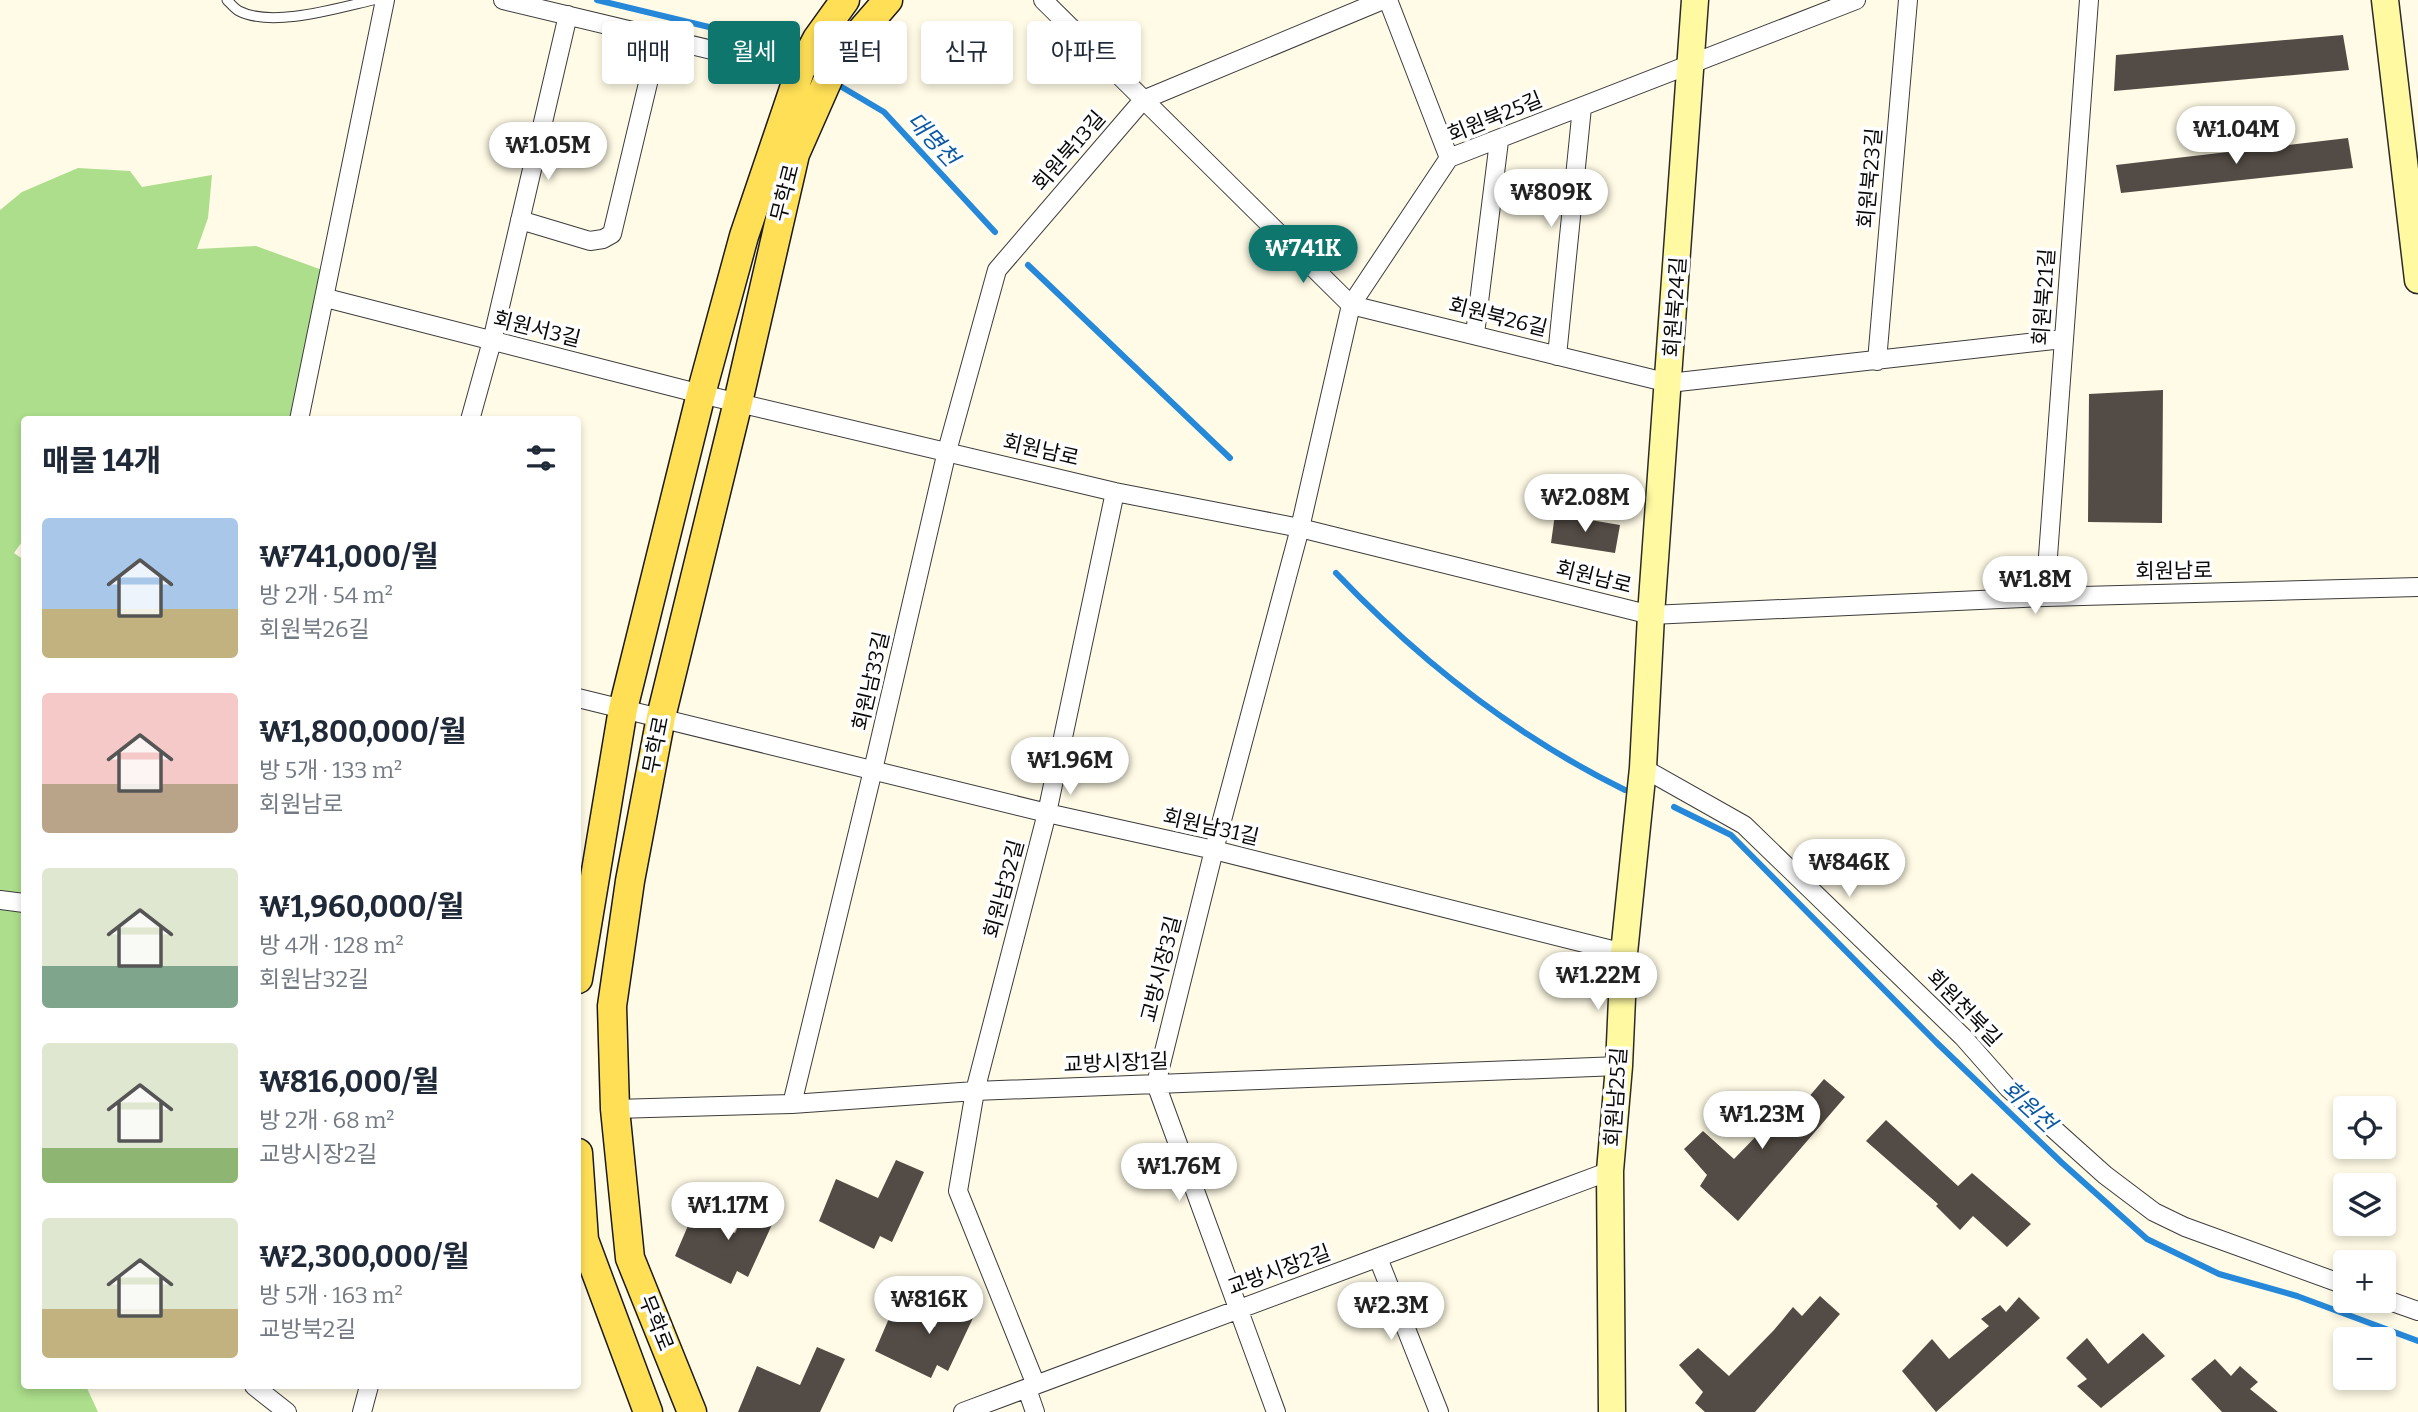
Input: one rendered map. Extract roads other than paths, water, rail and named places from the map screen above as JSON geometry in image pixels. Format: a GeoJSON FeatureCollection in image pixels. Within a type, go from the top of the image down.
{"type":"FeatureCollection","features":[{"type":"Feature","properties":{"kind":"main road","name":"무학로"},"geometry":{"type":"LineString","coordinates":[[800,71],[817,39],[845,0]]}},
{"type":"Feature","properties":{"kind":"main road","name":"무학로"},"geometry":{"type":"LineString","coordinates":[[692,1412],[630,1258],[615,1109],[612,1006],[630,881],[661,717],[795,154],[831,71],[888,0]]}},
{"type":"Feature","properties":{"kind":"main road","name":"회원북24길"},"geometry":{"type":"LineString","coordinates":[[1651,615],[1695,0]]}},
{"type":"Feature","properties":{"kind":"main road"},"geometry":{"type":"LineString","coordinates":[[2385,0],[2418,281]]}},
{"type":"Feature","properties":{"kind":"main road","name":"무학로"},"geometry":{"type":"LineString","coordinates":[[582,925],[623,709],[702,394],[744,236],[796,84]]}},
{"type":"Feature","properties":{"kind":"main road","name":"회원남25길"},"geometry":{"type":"LineString","coordinates":[[1612,1412],[1611,1171],[1624,953],[1643,768],[1651,615]]}},
{"type":"Feature","properties":{"kind":"main road","name":"무학로"},"geometry":{"type":"LineString","coordinates":[[581,1196],[584,1240],[648,1412]]}},
{"type":"Feature","properties":{"kind":"street"},"geometry":{"type":"LineString","coordinates":[[300,416],[385,0]]}},
{"type":"Feature","properties":{"kind":"street"},"geometry":{"type":"LineString","coordinates":[[503,0],[602,23]]}},
{"type":"Feature","properties":{"kind":"street"},"geometry":{"type":"LineString","coordinates":[[1043,0],[1350,305]]}},
{"type":"Feature","properties":{"kind":"street"},"geometry":{"type":"LineString","coordinates":[[1385,0],[1449,158]]}},
{"type":"Feature","properties":{"kind":"street","name":"회원북13길"},"geometry":{"type":"LineString","coordinates":[[998,270],[1143,100],[1385,0]]}},
{"type":"Feature","properties":{"kind":"street","name":"회원북25길"},"geometry":{"type":"LineString","coordinates":[[1300,528],[1350,305],[1449,158],[1499,141],[1856,0]]}},
{"type":"Feature","properties":{"kind":"street","name":"회원북23길"},"geometry":{"type":"LineString","coordinates":[[1877,361],[1908,0]]}},
{"type":"Feature","properties":{"kind":"street","name":"회원북21길"},"geometry":{"type":"LineString","coordinates":[[2045,597],[2088,0]]}},
{"type":"Feature","properties":{"kind":"street"},"geometry":{"type":"LineString","coordinates":[[471,416],[492,341],[568,15]]}},
{"type":"Feature","properties":{"kind":"street"},"geometry":{"type":"LineString","coordinates":[[520,220],[590,241],[612,234],[648,84]]}},
{"type":"Feature","properties":{"kind":"street"},"geometry":{"type":"LineString","coordinates":[[1557,356],[1583,107]]}},
{"type":"Feature","properties":{"kind":"street"},"geometry":{"type":"LineString","coordinates":[[1475,334],[1499,141]]}},
{"type":"Feature","properties":{"kind":"street","name":"회원남33길"},"geometry":{"type":"LineString","coordinates":[[792,1104],[947,451],[998,270]]}},
{"type":"Feature","properties":{"kind":"street","name":"회원서3길"},"geometry":{"type":"LineString","coordinates":[[326,298],[738,402]]}},
{"type":"Feature","properties":{"kind":"street","name":"회원북26길"},"geometry":{"type":"LineString","coordinates":[[1350,305],[1669,383],[2063,339]]}},
{"type":"Feature","properties":{"kind":"street","name":"회원남로"},"geometry":{"type":"LineString","coordinates":[[738,402],[1115,492],[1300,528],[1651,615],[2045,597],[2418,587]]}},
{"type":"Feature","properties":{"kind":"street","name":"회원남32길"},"geometry":{"type":"LineString","coordinates":[[1035,1412],[1032,1387],[958,1191],[975,1091],[1047,813],[1115,492]]}},
{"type":"Feature","properties":{"kind":"street","name":"교방시장3길"},"geometry":{"type":"LineString","coordinates":[[1156,1084],[1214,850],[1300,528]]}},
{"type":"Feature","properties":{"kind":"street","name":"회원남31길"},"geometry":{"type":"LineString","coordinates":[[581,699],[1047,813],[1214,850],[1624,953]]}},
{"type":"Feature","properties":{"kind":"street","name":"회원천북길"},"geometry":{"type":"LineString","coordinates":[[1643,768],[1744,825],[1963,1037],[2008,1088],[2105,1175],[2154,1212],[2185,1227],[2333,1281]]}},
{"type":"Feature","properties":{"kind":"street"},"geometry":{"type":"LineString","coordinates":[[0,900],[21,903]]}},
{"type":"Feature","properties":{"kind":"street","name":"교방시장1길"},"geometry":{"type":"LineString","coordinates":[[615,1109],[792,1104],[975,1091],[1619,1066]]}},
{"type":"Feature","properties":{"kind":"street"},"geometry":{"type":"LineString","coordinates":[[1156,1084],[1276,1412]]}},
{"type":"Feature","properties":{"kind":"street","name":"교방시장2길"},"geometry":{"type":"LineString","coordinates":[[963,1412],[1611,1171]]}},
{"type":"Feature","properties":{"kind":"street"},"geometry":{"type":"LineString","coordinates":[[1378,1258],[1439,1412]]}},
{"type":"Feature","properties":{"kind":"street"},"geometry":{"type":"LineString","coordinates":[[2396,1303],[2418,1311]]}},
{"type":"Feature","properties":{"kind":"street"},"geometry":{"type":"LineString","coordinates":[[258,1389],[287,1412]]}},
{"type":"Feature","properties":{"kind":"street"},"geometry":{"type":"LineString","coordinates":[[362,1412],[368,1389]]}},
{"type":"Feature","properties":{"kind":"lane"},"geometry":{"type":"LineString","coordinates":[[227,0],[239,11],[271,18],[312,13],[373,0]]}},
{"type":"Feature","properties":{"kind":"waterway","name":"대명천"},"geometry":{"type":"LineString","coordinates":[[597,0],[708,27]]}},
{"type":"Feature","properties":{"kind":"waterway","name":"대명천"},"geometry":{"type":"LineString","coordinates":[[837,84],[884,112],[995,232]]}},
{"type":"Feature","properties":{"kind":"waterway"},"geometry":{"type":"LineString","coordinates":[[1028,265],[1230,458]]}},
{"type":"Feature","properties":{"kind":"waterway"},"geometry":{"type":"LineString","coordinates":[[1336,573],[1401,636],[1471,694],[1546,746],[1625,790]]}},
{"type":"Feature","properties":{"kind":"waterway","name":"회원천"},"geometry":{"type":"LineString","coordinates":[[1674,807],[1731,835],[1936,1042],[2061,1162],[2147,1239],[2219,1274],[2297,1296],[2418,1341]]}}]}
